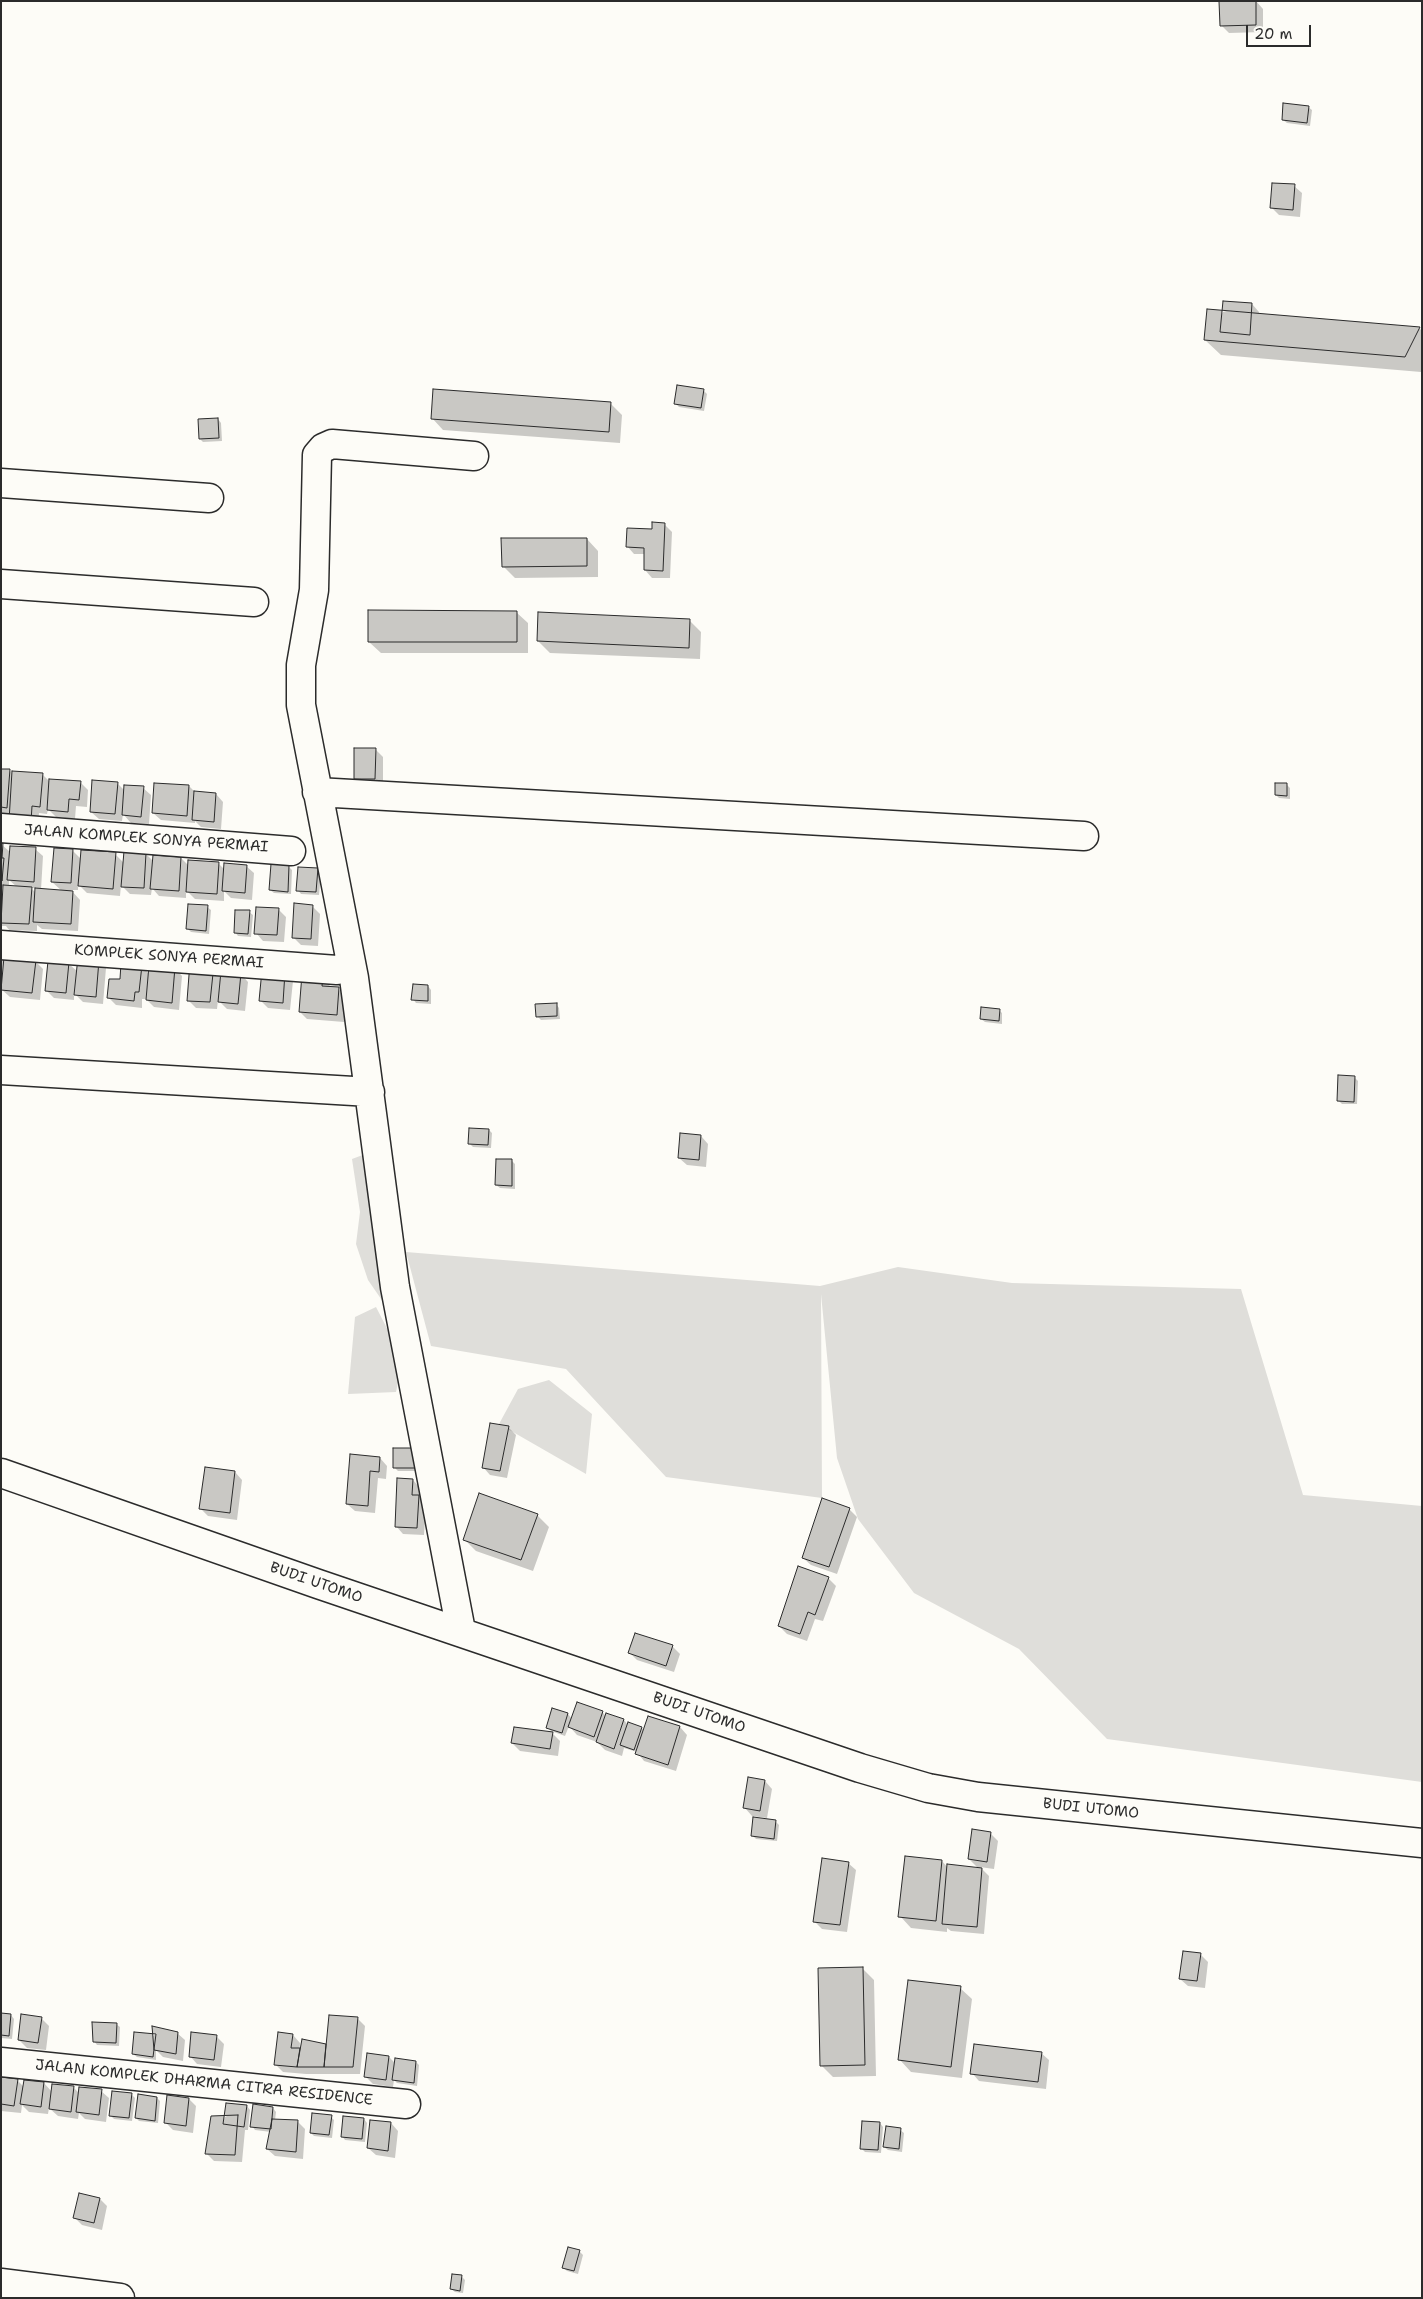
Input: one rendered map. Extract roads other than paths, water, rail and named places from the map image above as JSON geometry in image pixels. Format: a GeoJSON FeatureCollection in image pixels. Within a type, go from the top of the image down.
{"type":"FeatureCollection","features":[{"type":"Feature","properties":{"kind":"street"},"geometry":{"type":"LineString","coordinates":[[461,1631],[395,1287],[354,978],[301,705],[301,665],[314,590],[317,455],[324,448],[332,444],[474,456]]}},
{"type":"Feature","properties":{"kind":"street"},"geometry":{"type":"LineString","coordinates":[[1,483],[209,498]]}},
{"type":"Feature","properties":{"kind":"street"},"geometry":{"type":"LineString","coordinates":[[1,584],[254,602]]}},
{"type":"Feature","properties":{"kind":"street"},"geometry":{"type":"LineString","coordinates":[[317,792],[1084,836]]}},
{"type":"Feature","properties":{"kind":"street","name":"JALAN KOMPLEK SONYA PERMAI"},"geometry":{"type":"LineString","coordinates":[[1,828],[291,851]]}},
{"type":"Feature","properties":{"kind":"street","name":"KOMPLEK SONYA PERMAI"},"geometry":{"type":"LineString","coordinates":[[1,945],[337,970]]}},
{"type":"Feature","properties":{"kind":"street"},"geometry":{"type":"LineString","coordinates":[[1,1070],[370,1092]]}},
{"type":"Feature","properties":{"kind":"street","name":"BUDI UTOMO"},"geometry":{"type":"LineString","coordinates":[[1,1473],[318,1584],[860,1768],[928,1788],[978,1797],[1422,1843]]}},
{"type":"Feature","properties":{"kind":"street","name":"JALAN KOMPLEK DHARMA CITRA RESIDENCE"},"geometry":{"type":"LineString","coordinates":[[1,2062],[406,2104]]}},
{"type":"Feature","properties":{"kind":"street"},"geometry":{"type":"LineString","coordinates":[[1,2283],[120,2298]]}}]}
